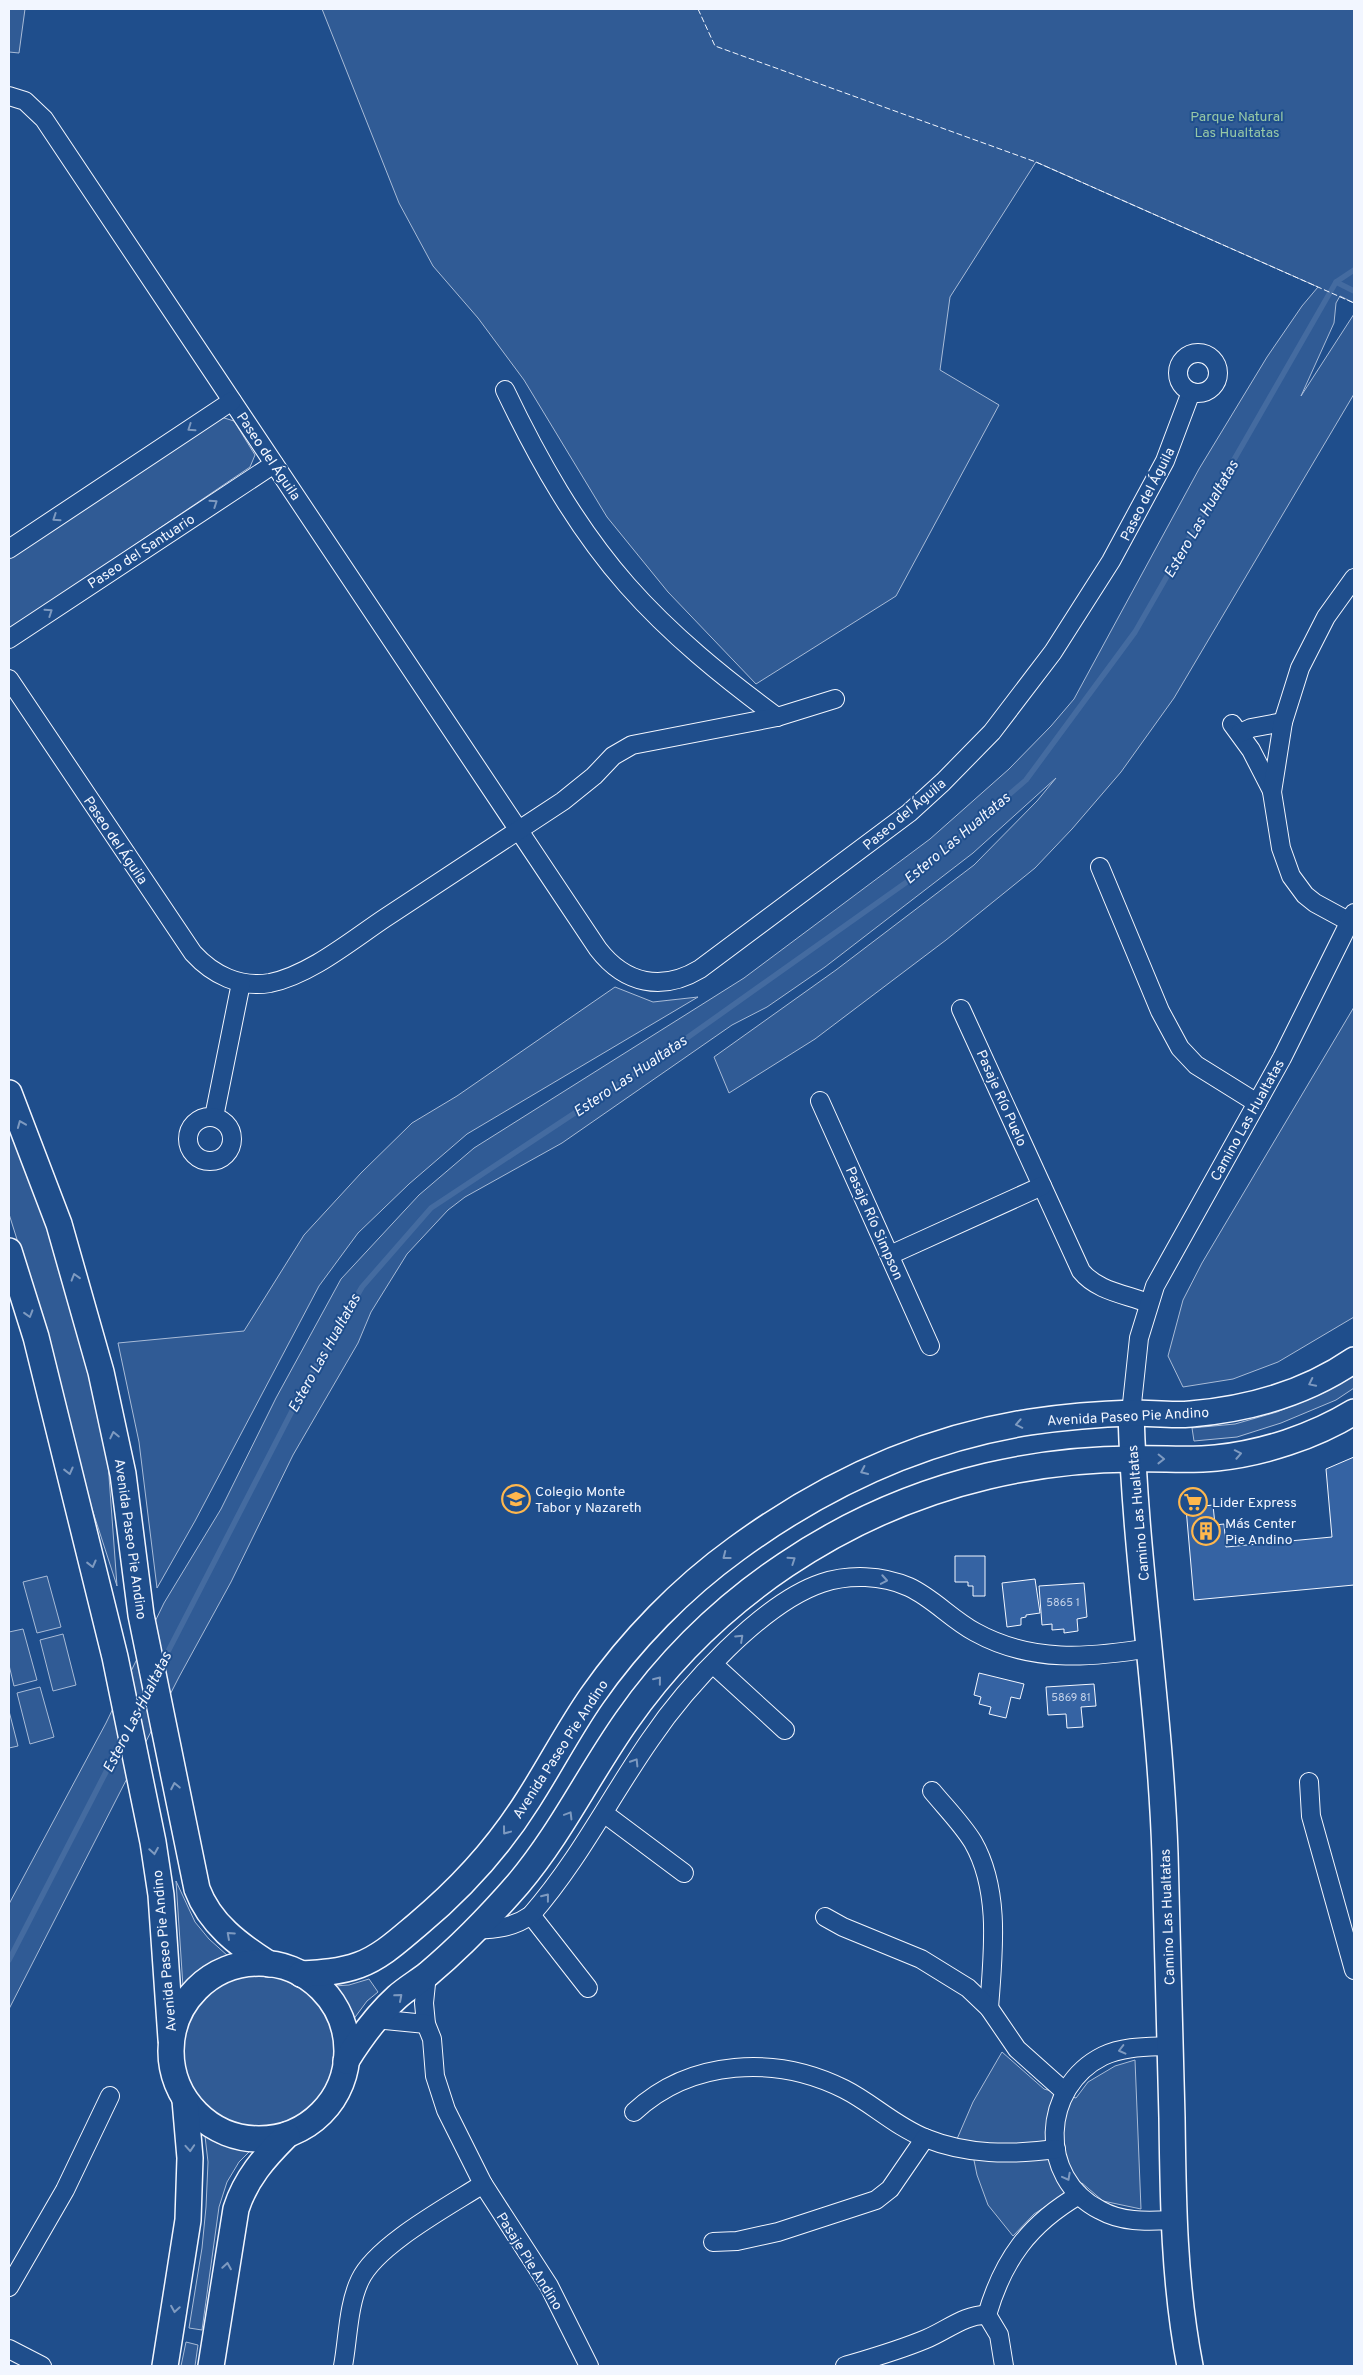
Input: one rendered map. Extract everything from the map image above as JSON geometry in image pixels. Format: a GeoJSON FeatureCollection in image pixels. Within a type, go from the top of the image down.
{"type":"FeatureCollection","features":[{"type":"Feature","properties":{"kind":"street","name":"Paseo del Águila"},"geometry":{"type":"LineString","coordinates":[[9,96],[25,101],[44,118],[598,949],[616,968],[638,979],[660,983],[682,980],[700,970],[909,813],[950,776],[992,732],[1054,652],[1111,561],[1165,461],[1191,392]]}},
{"type":"Feature","properties":{"kind":"street"},"geometry":{"type":"LineString","coordinates":[[505,390],[523,429],[560,494],[602,555],[626,584],[652,612],[704,660],[777,717]]}},
{"type":"Feature","properties":{"kind":"street"},"geometry":{"type":"LineString","coordinates":[[9,549],[232,401]]}},
{"type":"Feature","properties":{"kind":"street","name":"Paseo del Santuario"},"geometry":{"type":"LineString","coordinates":[[9,639],[274,464]]}},
{"type":"Feature","properties":{"kind":"street"},"geometry":{"type":"LineString","coordinates":[[1352,917],[1315,903],[1305,895],[1291,876],[1279,839],[1272,792],[1283,722],[1306,655],[1326,617],[1354,578]]}},
{"type":"Feature","properties":{"kind":"street","name":"Paseo del Águila"},"geometry":{"type":"LineString","coordinates":[[9,679],[192,953],[211,969],[241,983],[269,983],[298,974],[519,830],[583,785],[613,756],[632,745],[777,717],[835,699]]}},
{"type":"Feature","properties":{"kind":"street"},"geometry":{"type":"LineString","coordinates":[[1272,792],[1236,729],[1283,722]]}},
{"type":"Feature","properties":{"kind":"street"},"geometry":{"type":"LineString","coordinates":[[1100,867],[1160,1011],[1180,1048],[1196,1065],[1257,1103]]}},
{"type":"Feature","properties":{"kind":"street","name":"Camino Las Hualtatas"},"geometry":{"type":"LineString","coordinates":[[1190,2366],[1181,2312],[1174,2220],[1165,1850],[1158,1726],[1132,1459],[1131,1413],[1135,1359],[1148,1303],[1171,1254],[1257,1103],[1352,917]]}},
{"type":"Feature","properties":{"kind":"street"},"geometry":{"type":"LineString","coordinates":[[214,1117],[241,983]]}},
{"type":"Feature","properties":{"kind":"street","name":"Pasaje Río Puelo"},"geometry":{"type":"LineString","coordinates":[[961,1009],[1077,1264],[1086,1278],[1101,1288],[1148,1303]]}},
{"type":"Feature","properties":{"kind":"street","name":"Avenida Paseo Pie Andino"},"geometry":{"type":"LineString","coordinates":[[9,1094],[59,1224],[101,1372],[123,1474],[141,1615],[193,1873],[200,1899],[221,1928],[244,1948],[269,1964]]}},
{"type":"Feature","properties":{"kind":"street","name":"Pasaje Río Simpson"},"geometry":{"type":"LineString","coordinates":[[820,1101],[930,1346]]}},
{"type":"Feature","properties":{"kind":"street"},"geometry":{"type":"LineString","coordinates":[[890,1255],[1042,1186]]}},
{"type":"Feature","properties":{"kind":"street","name":"Avenida Paseo Pie Andino"},"geometry":{"type":"LineString","coordinates":[[9,1251],[36,1337],[115,1657],[161,1895],[171,2039]]}},
{"type":"Feature","properties":{"kind":"street","name":"Avenida Paseo Pie Andino"},"geometry":{"type":"LineString","coordinates":[[301,1974],[343,1970],[374,1958],[442,1904],[484,1861],[526,1803],[574,1722],[622,1657],[658,1618],[704,1574],[763,1529],[850,1478],[930,1446],[1029,1422],[1131,1413],[1186,1414],[1261,1403],[1304,1387],[1354,1360]]}},
{"type":"Feature","properties":{"kind":"street"},"geometry":{"type":"LineString","coordinates":[[346,2061],[375,2020],[474,1930],[514,1888],[546,1849],[566,1820],[612,1742],[664,1672],[718,1617],[777,1570],[820,1543],[871,1517],[956,1484],[992,1475],[1048,1465],[1132,1459],[1190,1459],[1235,1455],[1273,1446],[1310,1434],[1354,1412]]}},
{"type":"Feature","properties":{"kind":"street"},"geometry":{"type":"LineString","coordinates":[[474,1930],[505,1928],[531,1916],[578,1855],[650,1739],[689,1690],[746,1632],[787,1601],[822,1582],[850,1577],[884,1580],[908,1586],[920,1592],[974,1631],[1016,1649],[1054,1656],[1083,1657],[1150,1648]]}},
{"type":"Feature","properties":{"kind":"street"},"geometry":{"type":"LineString","coordinates":[[714,1665],[785,1730]]}},
{"type":"Feature","properties":{"kind":"street"},"geometry":{"type":"LineString","coordinates":[[1309,1782],[1311,1816],[1354,1970]]}},
{"type":"Feature","properties":{"kind":"street"},"geometry":{"type":"LineString","coordinates":[[932,1791],[972,1842],[988,1883],[992,1943],[990,2008]]}},
{"type":"Feature","properties":{"kind":"street"},"geometry":{"type":"LineString","coordinates":[[605,1814],[684,1873]]}},
{"type":"Feature","properties":{"kind":"street"},"geometry":{"type":"LineString","coordinates":[[531,1916],[588,1988]]}},
{"type":"Feature","properties":{"kind":"street"},"geometry":{"type":"LineString","coordinates":[[825,1917],[843,1927],[921,1959],[968,1988],[990,2008],[1017,2049],[1064,2091]]}},
{"type":"Feature","properties":{"kind":"street"},"geometry":{"type":"LineString","coordinates":[[166,2366],[188,2220],[190,2158],[185,2100],[171,2064],[171,2039],[182,2007],[205,1982],[216,1974],[242,1965],[269,1964],[301,1974],[322,1990],[337,2011],[346,2036],[346,2061],[339,2089],[327,2106],[312,2122],[287,2135],[260,2162],[240,2196],[236,2209],[211,2366]]}},
{"type":"Feature","properties":{"kind":"street","name":"Pasaje Pie Andino"},"geometry":{"type":"LineString","coordinates":[[427,1974],[424,2003],[426,2024],[434,2045],[435,2076],[439,2094],[482,2184],[549,2286],[589,2366]]}},
{"type":"Feature","properties":{"kind":"street"},"geometry":{"type":"LineString","coordinates":[[375,2020],[426,2024]]}},
{"type":"Feature","properties":{"kind":"street"},"geometry":{"type":"LineString","coordinates":[[1170,2046],[1129,2048],[1104,2056],[1082,2070],[1064,2091],[1055,2122],[1056,2149],[1064,2173],[1079,2196],[1099,2210],[1125,2220],[1174,2220]]}},
{"type":"Feature","properties":{"kind":"street"},"geometry":{"type":"LineString","coordinates":[[634,2112],[662,2090],[693,2076],[729,2068],[762,2067],[786,2070],[827,2081],[860,2098],[901,2126],[925,2138],[963,2149],[1015,2153],[1056,2149]]}},
{"type":"Feature","properties":{"kind":"street"},"geometry":{"type":"LineString","coordinates":[[9,2287],[65,2190],[110,2096]]}},
{"type":"Feature","properties":{"kind":"street"},"geometry":{"type":"LineString","coordinates":[[185,2100],[204,2121],[230,2134],[258,2139],[287,2135]]}},
{"type":"Feature","properties":{"kind":"street"},"geometry":{"type":"LineString","coordinates":[[713,2242],[738,2240],[778,2232],[876,2200],[890,2189],[925,2138]]}},
{"type":"Feature","properties":{"kind":"street"},"geometry":{"type":"LineString","coordinates":[[343,2366],[356,2291],[366,2268],[381,2252],[482,2184]]}},
{"type":"Feature","properties":{"kind":"street"},"geometry":{"type":"LineString","coordinates":[[986,2315],[1000,2277],[1022,2242],[1046,2216],[1079,2196]]}},
{"type":"Feature","properties":{"kind":"street"},"geometry":{"type":"LineString","coordinates":[[845,2366],[924,2340],[967,2318],[986,2315]]}},
{"type":"Feature","properties":{"kind":"street"},"geometry":{"type":"LineString","coordinates":[[986,2315],[999,2335],[1004,2366]]}},
{"type":"Feature","properties":{"kind":"street"},"geometry":{"type":"LineString","coordinates":[[9,2349],[42,2366]]}},
{"type":"Feature","properties":{"kind":"shaded area"},"geometry":{"type":"Polygon","coordinates":[[[9,9],[25,9],[19,53],[9,52],[9,9]]]}},
{"type":"Feature","properties":{"kind":"shaded area"},"geometry":{"type":"Polygon","coordinates":[[[322,9],[1354,9],[1354,303],[1340,296],[1336,303],[1334,323],[1301,396],[1354,314],[1354,394],[1174,698],[1121,772],[1072,829],[1035,868],[946,940],[815,1039],[729,1093],[714,1057],[836,970],[974,865],[1037,801],[1056,778],[973,853],[825,967],[767,1007],[732,1025],[562,1143],[465,1197],[448,1210],[407,1254],[371,1312],[358,1343],[293,1455],[231,1582],[179,1677],[9,2009],[9,1904],[106,1723],[164,1603],[221,1509],[276,1398],[341,1279],[419,1195],[474,1148],[744,978],[930,839],[1009,769],[1051,726],[1074,699],[1199,469],[1267,357],[1302,306],[1318,287],[1036,162],[950,297],[940,370],[999,405],[896,596],[756,684],[668,592],[607,517],[524,380],[478,318],[433,266],[399,203],[322,9]]]}},
{"type":"Feature","properties":{"kind":"shaded area"},"geometry":{"type":"Polygon","coordinates":[[[221,417],[234,421],[255,455],[250,467],[9,630],[9,558],[221,417]]]}},
{"type":"Feature","properties":{"kind":"shaded area"},"geometry":{"type":"Polygon","coordinates":[[[615,987],[653,1002],[698,997],[467,1134],[409,1184],[358,1233],[319,1286],[195,1521],[157,1588],[139,1442],[118,1343],[244,1331],[304,1235],[361,1173],[412,1123],[457,1096],[615,987]]]}},
{"type":"Feature","properties":{"kind":"shaded area"},"geometry":{"type":"Polygon","coordinates":[[[1354,1007],[1354,1317],[1278,1362],[1233,1379],[1183,1387],[1168,1356],[1183,1300],[1202,1263],[1354,1007]]]}},
{"type":"Feature","properties":{"kind":"shaded area"},"geometry":{"type":"Polygon","coordinates":[[[9,1121],[63,1272],[87,1360],[107,1449],[117,1586],[73,1450],[32,1287],[9,1214],[9,1121]]]}},
{"type":"Feature","properties":{"kind":"shaded area"},"geometry":{"type":"Polygon","coordinates":[[[1354,1376],[1354,1388],[1336,1400],[1281,1423],[1237,1437],[1194,1441],[1192,1428],[1235,1424],[1277,1412],[1323,1393],[1354,1376]]]}},
{"type":"Feature","properties":{"kind":"shaded area"},"geometry":{"type":"Polygon","coordinates":[[[47,1576],[61,1627],[37,1633],[23,1582],[47,1576]]]}},
{"type":"Feature","properties":{"kind":"shaded area"},"geometry":{"type":"Polygon","coordinates":[[[23,1629],[37,1680],[14,1686],[9,1665],[9,1632],[23,1629]]]}},
{"type":"Feature","properties":{"kind":"shaded area"},"geometry":{"type":"Polygon","coordinates":[[[63,1634],[76,1685],[53,1691],[40,1640],[63,1634]]]}},
{"type":"Feature","properties":{"kind":"shaded area"},"geometry":{"type":"Polygon","coordinates":[[[40,1687],[54,1737],[30,1744],[17,1693],[40,1687]]]}},
{"type":"Feature","properties":{"kind":"shaded area"},"geometry":{"type":"Polygon","coordinates":[[[9,1711],[18,1746],[9,1748],[9,1711]]]}},
{"type":"Feature","properties":{"kind":"shaded area"},"geometry":{"type":"Polygon","coordinates":[[[176,1881],[195,1922],[209,1939],[228,1956],[210,1963],[194,1975],[183,1987],[176,1881]]]}},
{"type":"Feature","properties":{"kind":"shaded area"},"geometry":{"type":"Polygon","coordinates":[[[260,1972],[290,1978],[316,1995],[333,2021],[339,2051],[333,2081],[316,2107],[290,2124],[260,2130],[230,2124],[204,2107],[187,2081],[181,2051],[187,2021],[204,1995],[230,1978],[260,1972]]]}},
{"type":"Feature","properties":{"kind":"shaded area"},"geometry":{"type":"Polygon","coordinates":[[[369,1979],[378,1992],[367,2001],[353,2020],[345,2000],[334,1986],[349,1985],[369,1979]]]}},
{"type":"Feature","properties":{"kind":"shaded area"},"geometry":{"type":"Polygon","coordinates":[[[1002,2052],[1044,2089],[1076,2098],[1088,2082],[1115,2066],[1135,2060],[1141,2209],[1103,2201],[1082,2183],[1034,2214],[1013,2236],[988,2205],[977,2175],[970,2141],[957,2139],[973,2102],[1002,2052]]]}},
{"type":"Feature","properties":{"kind":"shaded area"},"geometry":{"type":"Polygon","coordinates":[[[205,2136],[217,2143],[250,2151],[239,2162],[227,2182],[219,2207],[202,2330],[189,2328],[202,2248],[206,2207],[208,2162],[205,2136]]]}},
{"type":"Feature","properties":{"kind":"shaded area"},"geometry":{"type":"Polygon","coordinates":[[[186,2342],[198,2345],[195,2366],[181,2366],[186,2342]]]}},
{"type":"Feature","properties":{"kind":"building","name":"Más Center Pie Andino"},"geometry":{"type":"Polygon","coordinates":[[[1354,1457],[1354,1585],[1194,1600],[1186,1508],[1213,1505],[1215,1525],[1224,1524],[1226,1547],[1332,1537],[1326,1469],[1354,1457]]]}},
{"type":"Feature","properties":{"kind":"building"},"geometry":{"type":"Polygon","coordinates":[[[955,1556],[985,1556],[985,1596],[973,1596],[973,1586],[968,1586],[968,1582],[955,1582],[955,1556]]]}},
{"type":"Feature","properties":{"kind":"building"},"geometry":{"type":"Polygon","coordinates":[[[1035,1579],[1040,1613],[1026,1615],[1026,1617],[1021,1618],[1021,1625],[1007,1627],[1002,1583],[1035,1579]]]}},
{"type":"Feature","properties":{"kind":"building"},"geometry":{"type":"Polygon","coordinates":[[[1084,1583],[1087,1617],[1077,1619],[1078,1631],[1064,1633],[1064,1629],[1052,1630],[1052,1624],[1042,1625],[1039,1586],[1084,1583]]]}},
{"type":"Feature","properties":{"kind":"building"},"geometry":{"type":"Polygon","coordinates":[[[979,1673],[1024,1684],[1020,1699],[1011,1697],[1006,1718],[989,1714],[991,1707],[979,1704],[981,1697],[974,1695],[979,1673]]]}},
{"type":"Feature","properties":{"kind":"building"},"geometry":{"type":"Polygon","coordinates":[[[1094,1684],[1096,1706],[1081,1707],[1083,1727],[1067,1728],[1066,1714],[1048,1715],[1046,1687],[1094,1684]]]}},
{"type":"Feature","properties":{"kind":"waterway","name":"Estero Las Hualtatas"},"geometry":{"type":"LineString","coordinates":[[160,1667],[308,1380],[362,1287],[431,1208],[667,1052],[911,879],[1026,780],[1135,632],[1336,282],[1354,270]]}},
{"type":"Feature","properties":{"kind":"waterway"},"geometry":{"type":"LineString","coordinates":[[1336,282],[1354,291]]}},
{"type":"Feature","properties":{"kind":"waterway","name":"Estero Las Hualtatas"},"geometry":{"type":"LineString","coordinates":[[135,1716],[148,1691]]}},
{"type":"Feature","properties":{"kind":"waterway","name":"Estero Las Hualtatas"},"geometry":{"type":"LineString","coordinates":[[9,1960],[123,1739]]}},
{"type":"Feature","properties":{"kind":"fence"},"geometry":{"type":"LineString","coordinates":[[698,9],[715,46],[1036,162],[1354,303]]}},
{"type":"Feature","properties":{"kind":"place","name":"Colegio Monte Tabor y Nazareth"},"geometry":{"type":"Point","coordinates":[516,1499]}},
{"type":"Feature","properties":{"kind":"place","name":"Lider Express"},"geometry":{"type":"Point","coordinates":[1193,1502]}},
{"type":"Feature","properties":{"kind":"place","name":"Más Center Pie Andino"},"geometry":{"type":"Point","coordinates":[1206,1531]}},
{"type":"Feature","properties":{"kind":"park label","name":"Parque Natural Las Hualtatas"},"geometry":{"type":"Point","coordinates":[1237,124]}}]}
